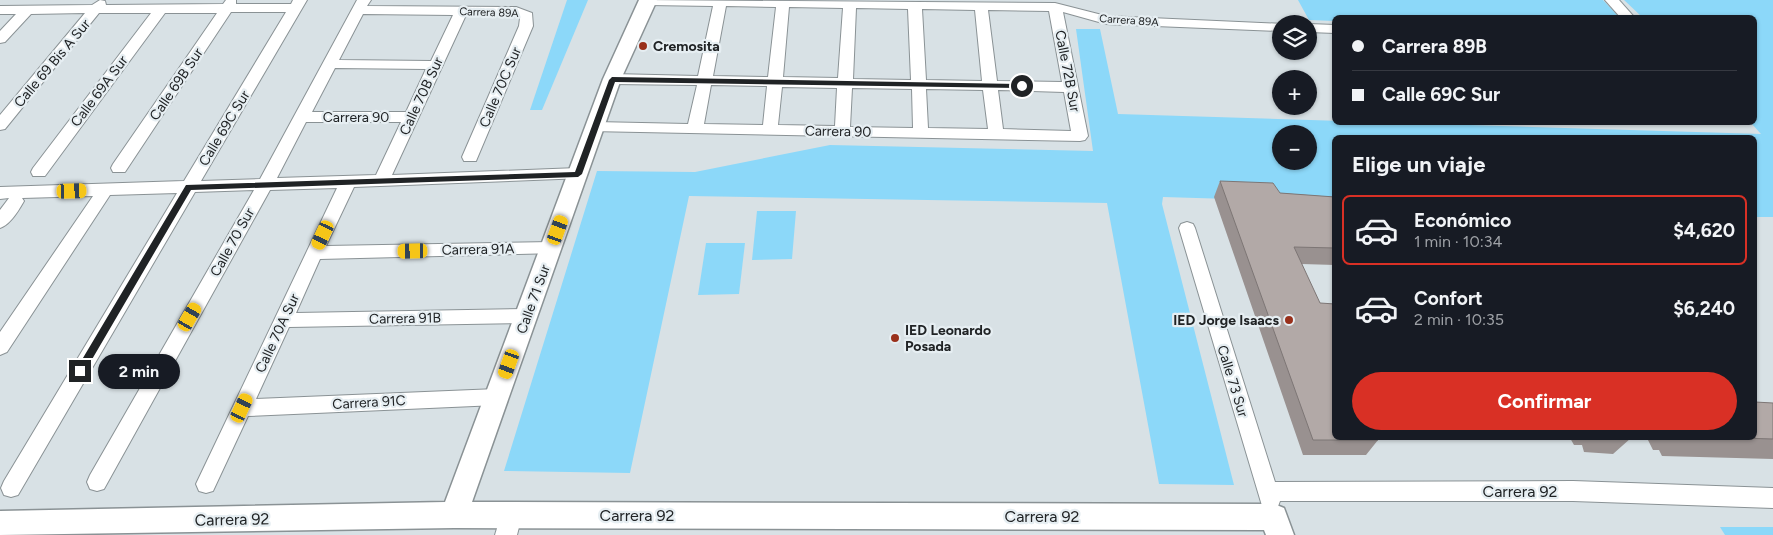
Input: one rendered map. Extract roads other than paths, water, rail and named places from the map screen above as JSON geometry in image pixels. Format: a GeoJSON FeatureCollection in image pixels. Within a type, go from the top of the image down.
{"type":"FeatureCollection","features":[{"type":"Feature","properties":{"kind":"street"},"geometry":{"type":"LineString","coordinates":[[1612,0],[1626,15]]}},
{"type":"Feature","properties":{"kind":"street","name":"Carrera 89A"},"geometry":{"type":"LineString","coordinates":[[648,1],[850,4],[884,2],[916,5],[981,6],[1063,5],[1095,18],[1106,20],[1272,27]]}},
{"type":"Feature","properties":{"kind":"street","name":"Calle 71 Sur"},"geometry":{"type":"LineString","coordinates":[[454,515],[612,80],[648,1]]}},
{"type":"Feature","properties":{"kind":"street"},"geometry":{"type":"LineString","coordinates":[[695,129],[721,1]]}},
{"type":"Feature","properties":{"kind":"street"},"geometry":{"type":"LineString","coordinates":[[770,130],[783,3]]}},
{"type":"Feature","properties":{"kind":"street"},"geometry":{"type":"LineString","coordinates":[[0,10],[99,5],[160,10],[229,5],[297,4]]}},
{"type":"Feature","properties":{"kind":"street","name":"Calle 69C Sur"},"geometry":{"type":"LineString","coordinates":[[11,488],[297,4]]}},
{"type":"Feature","properties":{"kind":"street"},"geometry":{"type":"LineString","coordinates":[[842,131],[850,4]]}},
{"type":"Feature","properties":{"kind":"street","name":"Calle 69 Bis A Sur"},"geometry":{"type":"LineString","coordinates":[[0,125],[99,5]]}},
{"type":"Feature","properties":{"kind":"street","name":"Calle 69B Sur"},"geometry":{"type":"LineString","coordinates":[[119,168],[229,5]]}},
{"type":"Feature","properties":{"kind":"street","name":"Carrera 89A"},"geometry":{"type":"LineString","coordinates":[[362,5],[461,11],[516,11],[527,16]]}},
{"type":"Feature","properties":{"kind":"street","name":"Calle 70 Sur"},"geometry":{"type":"LineString","coordinates":[[97,482],[265,185],[362,5]]}},
{"type":"Feature","properties":{"kind":"street"},"geometry":{"type":"LineString","coordinates":[[916,5],[921,133]]}},
{"type":"Feature","properties":{"kind":"street","name":"Calle 72B Sur"},"geometry":{"type":"LineString","coordinates":[[1063,5],[1071,87],[1080,136]]}},
{"type":"Feature","properties":{"kind":"street"},"geometry":{"type":"LineString","coordinates":[[981,6],[996,134]]}},
{"type":"Feature","properties":{"kind":"street"},"geometry":{"type":"LineString","coordinates":[[0,40],[27,10]]}},
{"type":"Feature","properties":{"kind":"street","name":"Calle 69A Sur"},"geometry":{"type":"LineString","coordinates":[[39,172],[160,10]]}},
{"type":"Feature","properties":{"kind":"street","name":"Calle 70B Sur"},"geometry":{"type":"LineString","coordinates":[[380,181],[461,11]]}},
{"type":"Feature","properties":{"kind":"street","name":"Calle 70C Sur"},"geometry":{"type":"LineString","coordinates":[[470,157],[526,26],[527,16]]}},
{"type":"Feature","properties":{"kind":"street"},"geometry":{"type":"LineString","coordinates":[[1317,28],[1332,29]]}},
{"type":"Feature","properties":{"kind":"street"},"geometry":{"type":"LineString","coordinates":[[330,64],[435,65]]}},
{"type":"Feature","properties":{"kind":"street"},"geometry":{"type":"LineString","coordinates":[[612,80],[1071,87]]}},
{"type":"Feature","properties":{"kind":"street","name":"Carrera 90"},"geometry":{"type":"LineString","coordinates":[[301,117],[410,117]]}},
{"type":"Feature","properties":{"kind":"street","name":"Carrera 90"},"geometry":{"type":"LineString","coordinates":[[595,127],[1080,136]]}},
{"type":"Feature","properties":{"kind":"street"},"geometry":{"type":"LineString","coordinates":[[0,194],[578,174]]}},
{"type":"Feature","properties":{"kind":"street","name":"Calle 70A Sur"},"geometry":{"type":"LineString","coordinates":[[206,484],[348,182]]}},
{"type":"Feature","properties":{"kind":"street"},"geometry":{"type":"LineString","coordinates":[[0,347],[105,190]]}},
{"type":"Feature","properties":{"kind":"street"},"geometry":{"type":"LineString","coordinates":[[0,222],[16,200]]}},
{"type":"Feature","properties":{"kind":"street","name":"Calle 73 Sur"},"geometry":{"type":"LineString","coordinates":[[1187,228],[1274,514]]}},
{"type":"Feature","properties":{"kind":"street","name":"Carrera 91A"},"geometry":{"type":"LineString","coordinates":[[314,253],[552,248]]}},
{"type":"Feature","properties":{"kind":"street","name":"Carrera 91B"},"geometry":{"type":"LineString","coordinates":[[283,320],[527,316]]}},
{"type":"Feature","properties":{"kind":"street","name":"Carrera 91C"},"geometry":{"type":"LineString","coordinates":[[242,408],[497,396]]}},
{"type":"Feature","properties":{"kind":"street","name":"Carrera 92"},"geometry":{"type":"LineString","coordinates":[[0,524],[454,515],[509,525],[1274,514],[1573,491],[1773,498]]}},
{"type":"Feature","properties":{"kind":"place","name":"Cremosita"},"geometry":{"type":"Point","coordinates":[643,46]}},
{"type":"Feature","properties":{"kind":"place","name":"IED Jorge Isaacs"},"geometry":{"type":"Point","coordinates":[1289,320]}},
{"type":"Feature","properties":{"kind":"place","name":"IED Leonardo Posada"},"geometry":{"type":"Point","coordinates":[895,338]}}]}
